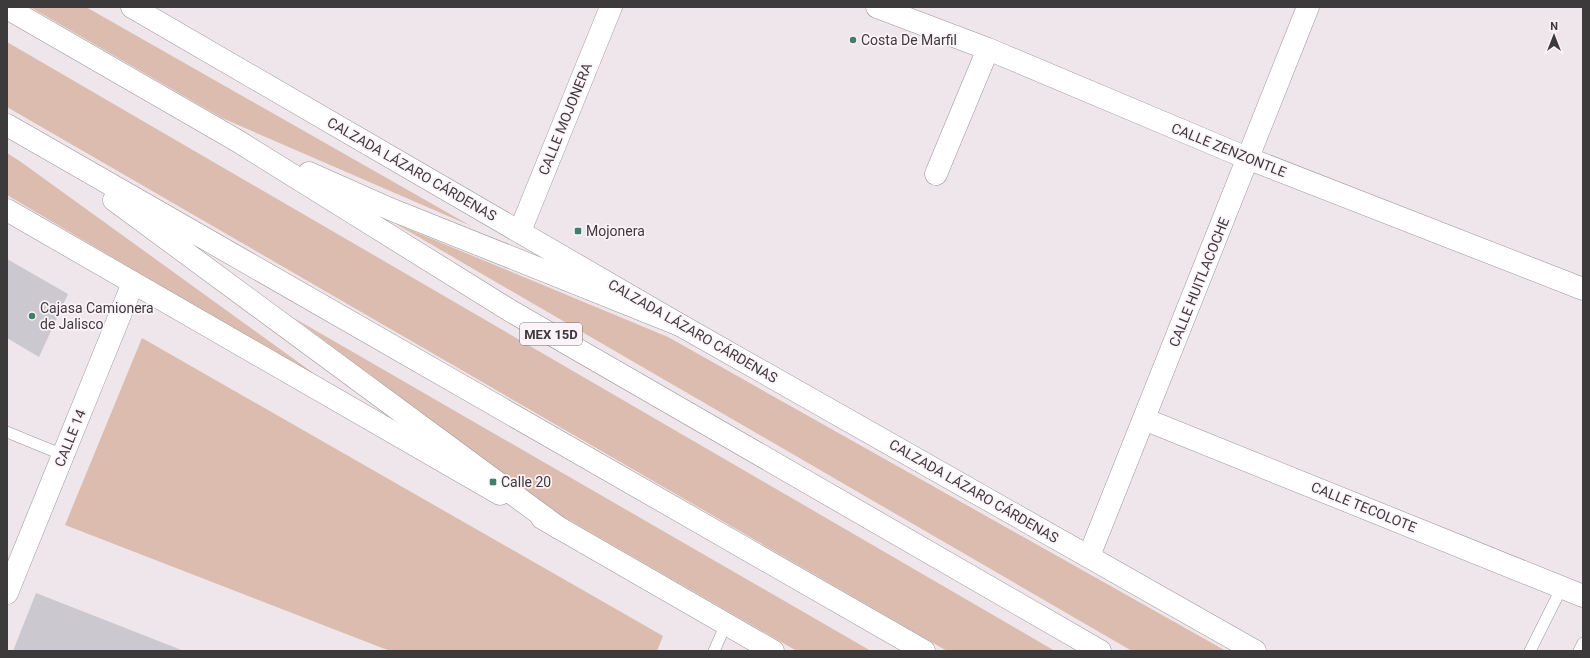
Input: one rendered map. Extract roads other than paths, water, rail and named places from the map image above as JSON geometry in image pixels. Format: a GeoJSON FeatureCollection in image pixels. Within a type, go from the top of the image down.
{"type":"FeatureCollection","features":[{"type":"Feature","properties":{"kind":"main road","name":"CALZADA LÁZARO CÁRDENAS"},"geometry":{"type":"LineString","coordinates":[[132,7],[153,13],[520,232],[680,325],[1255,651]]}},
{"type":"Feature","properties":{"kind":"main road","name":"CALLE MOJONERA"},"geometry":{"type":"LineString","coordinates":[[520,232],[611,7]]}},
{"type":"Feature","properties":{"kind":"main road","name":"CALLE ZENZONTLE"},"geometry":{"type":"LineString","coordinates":[[877,7],[988,49],[1247,158],[1583,289]]}},
{"type":"Feature","properties":{"kind":"main road","name":"CALLE HUITLACOCHE"},"geometry":{"type":"LineString","coordinates":[[1089,556],[1308,7]]}},
{"type":"Feature","properties":{"kind":"main road","name":"MEX 15D"},"geometry":{"type":"LineString","coordinates":[[7,8],[236,140],[509,310],[1100,651]]}},
{"type":"Feature","properties":{"kind":"main road"},"geometry":{"type":"LineString","coordinates":[[936,174],[988,49]]}},
{"type":"Feature","properties":{"kind":"main road"},"geometry":{"type":"LineString","coordinates":[[7,125],[924,651]]}},
{"type":"Feature","properties":{"kind":"main road"},"geometry":{"type":"LineString","coordinates":[[29,138],[559,528]]}},
{"type":"Feature","properties":{"kind":"main road"},"geometry":{"type":"LineString","coordinates":[[236,140],[390,209],[680,325]]}},
{"type":"Feature","properties":{"kind":"main road"},"geometry":{"type":"LineString","coordinates":[[7,210],[726,624],[767,650]]}},
{"type":"Feature","properties":{"kind":"main road","name":"CALLE 14"},"geometry":{"type":"LineString","coordinates":[[7,593],[133,283]]}},
{"type":"Feature","properties":{"kind":"main road","name":"CALLE TECOLOTE"},"geometry":{"type":"LineString","coordinates":[[1144,419],[1583,596]]}},
{"type":"Feature","properties":{"kind":"lane"},"geometry":{"type":"LineString","coordinates":[[7,432],[63,455]]}},
{"type":"Feature","properties":{"kind":"lane"},"geometry":{"type":"LineString","coordinates":[[1530,651],[1562,587]]}},
{"type":"Feature","properties":{"kind":"lane"},"geometry":{"type":"LineString","coordinates":[[714,651],[726,624]]}},
{"type":"Feature","properties":{"kind":"lane"},"geometry":{"type":"LineString","coordinates":[[1579,651],[1583,643]]}},
{"type":"Feature","properties":{"kind":"place","name":"Costa De Marfil"},"geometry":{"type":"Point","coordinates":[853,40]}},
{"type":"Feature","properties":{"kind":"place","name":"Mojonera"},"geometry":{"type":"Point","coordinates":[578,231]}},
{"type":"Feature","properties":{"kind":"place","name":"Cajasa Camionera de Jalisco"},"geometry":{"type":"Point","coordinates":[32,316]}},
{"type":"Feature","properties":{"kind":"place","name":"Calle 20"},"geometry":{"type":"Point","coordinates":[493,482]}}]}
